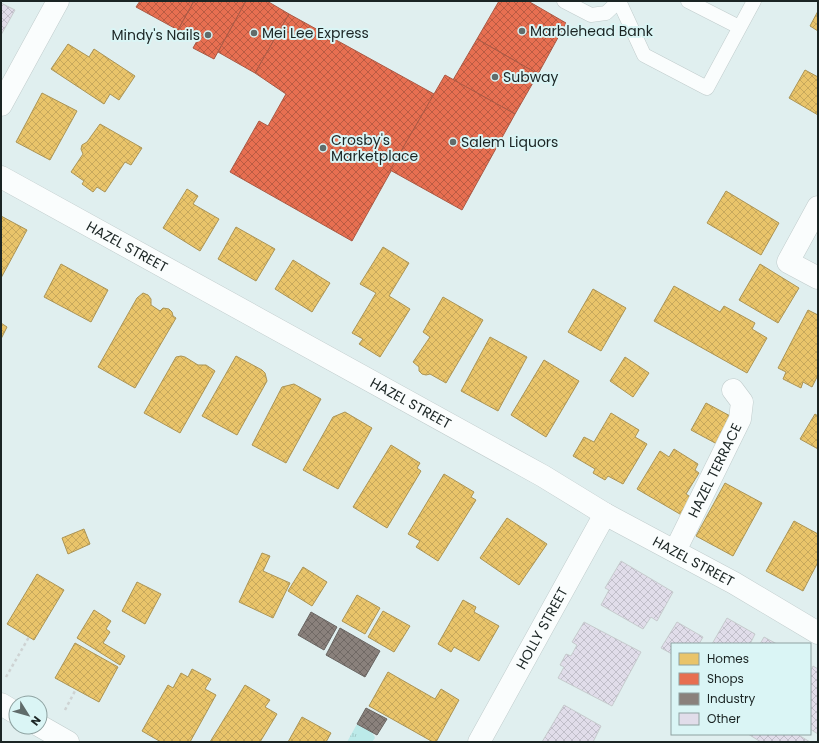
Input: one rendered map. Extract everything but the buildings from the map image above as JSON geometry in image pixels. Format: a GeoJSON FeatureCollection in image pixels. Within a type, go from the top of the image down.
{"type":"FeatureCollection","features":[{"type":"Feature","properties":{"kind":"street"},"geometry":{"type":"LineString","coordinates":[[1,104],[58,1]]}},
{"type":"Feature","properties":{"kind":"street","name":"HAZEL STREET"},"geometry":{"type":"LineString","coordinates":[[1,177],[543,476],[606,514],[734,583],[818,633]]}},
{"type":"Feature","properties":{"kind":"street"},"geometry":{"type":"LineString","coordinates":[[818,206],[788,262],[818,278]]}},
{"type":"Feature","properties":{"kind":"street","name":"HAZEL TERRACE"},"geometry":{"type":"LineString","coordinates":[[675,551],[740,419],[742,402],[733,390]]}},
{"type":"Feature","properties":{"kind":"street","name":"HOLLY STREET"},"geometry":{"type":"LineString","coordinates":[[479,742],[606,514]]}},
{"type":"Feature","properties":{"kind":"street"},"geometry":{"type":"LineString","coordinates":[[48,731],[68,742]]}},
{"type":"Feature","properties":{"kind":"lane"},"geometry":{"type":"LineString","coordinates":[[564,1],[591,14],[606,14],[619,1],[644,55],[706,88],[754,1]]}},
{"type":"Feature","properties":{"kind":"lane"},"geometry":{"type":"LineString","coordinates":[[688,1],[739,27]]}},
{"type":"Feature","properties":{"kind":"path"},"geometry":{"type":"LineString","coordinates":[[6,677],[29,637]]}},
{"type":"Feature","properties":{"kind":"path"},"geometry":{"type":"LineString","coordinates":[[65,710],[76,690]]}},
{"type":"Feature","properties":{"kind":"green space"},"geometry":{"type":"Polygon","coordinates":[[[357,724],[372,732],[375,738],[372,742],[347,742],[357,724]]]}},
{"type":"Feature","properties":{"kind":"place","name":"Marblehead Bank"},"geometry":{"type":"Point","coordinates":[522,31]}},
{"type":"Feature","properties":{"kind":"place","name":"Mei Lee Express"},"geometry":{"type":"Point","coordinates":[254,33]}},
{"type":"Feature","properties":{"kind":"place","name":"Mindy's Nails"},"geometry":{"type":"Point","coordinates":[208,35]}},
{"type":"Feature","properties":{"kind":"place","name":"Subway"},"geometry":{"type":"Point","coordinates":[495,77]}},
{"type":"Feature","properties":{"kind":"place","name":"Salem Liquors"},"geometry":{"type":"Point","coordinates":[453,142]}},
{"type":"Feature","properties":{"kind":"place","name":"Crosby's Marketplace"},"geometry":{"type":"Point","coordinates":[323,148]}}]}
